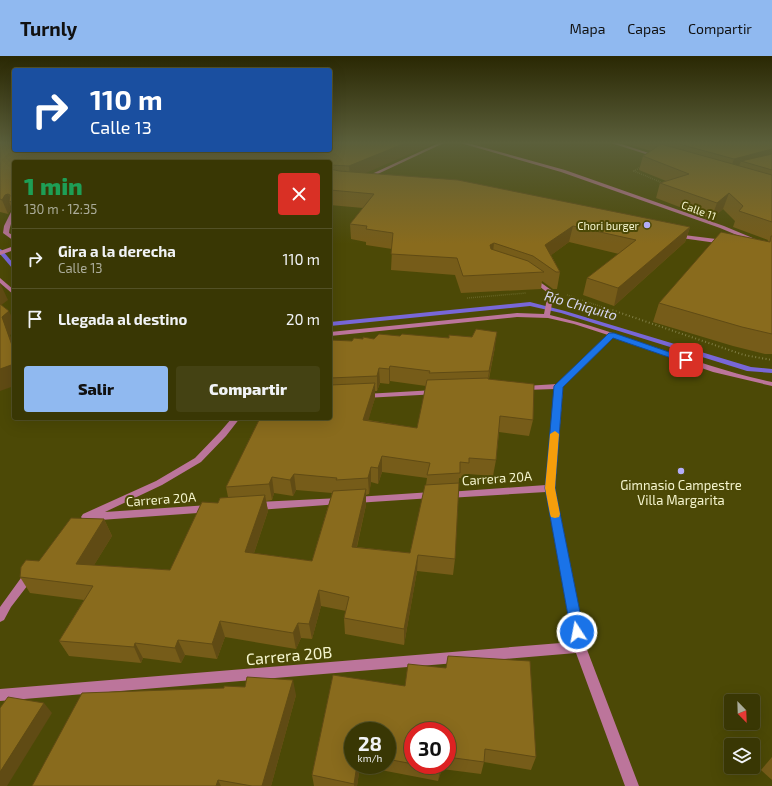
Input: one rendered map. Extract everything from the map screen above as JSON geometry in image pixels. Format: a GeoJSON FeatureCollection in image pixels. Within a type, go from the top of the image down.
{"type":"FeatureCollection","features":[{"type":"Feature","properties":{"kind":"street"},"geometry":{"type":"LineString","coordinates":[[370,184],[362,181],[372,176]]}},
{"type":"Feature","properties":{"kind":"street","name":"Calle 11"},"geometry":{"type":"LineString","coordinates":[[576,176],[715,225],[772,250]]}},
{"type":"Feature","properties":{"kind":"street"},"geometry":{"type":"LineString","coordinates":[[12,215],[7,226],[6,233],[12,238]]}},
{"type":"Feature","properties":{"kind":"street"},"geometry":{"type":"LineString","coordinates":[[670,235],[732,244]]}},
{"type":"Feature","properties":{"kind":"street"},"geometry":{"type":"LineString","coordinates":[[754,247],[772,250]]}},
{"type":"Feature","properties":{"kind":"street"},"geometry":{"type":"LineString","coordinates":[[0,254],[12,249]]}},
{"type":"Feature","properties":{"kind":"street"},"geometry":{"type":"LineString","coordinates":[[528,275],[552,294],[548,314]]}},
{"type":"Feature","properties":{"kind":"street"},"geometry":{"type":"LineString","coordinates":[[0,280],[12,291]]}},
{"type":"Feature","properties":{"kind":"street"},"geometry":{"type":"LineString","coordinates":[[332,334],[517,315],[548,314],[715,369],[751,380],[772,384]]}},
{"type":"Feature","properties":{"kind":"street"},"geometry":{"type":"LineString","coordinates":[[519,388],[558,386],[611,335]]}},
{"type":"Feature","properties":{"kind":"street"},"geometry":{"type":"LineString","coordinates":[[558,386],[550,488],[580,647],[632,786]]}},
{"type":"Feature","properties":{"kind":"street"},"geometry":{"type":"LineString","coordinates":[[354,396],[440,392]]}},
{"type":"Feature","properties":{"kind":"street","name":"Carrera 20A"},"geometry":{"type":"LineString","coordinates":[[220,509],[83,519],[159,482],[198,460],[234,420]]}},
{"type":"Feature","properties":{"kind":"street","name":"Carrera 20A"},"geometry":{"type":"LineString","coordinates":[[251,507],[550,488]]}},
{"type":"Feature","properties":{"kind":"street"},"geometry":{"type":"LineString","coordinates":[[0,617],[7,604],[34,568]]}},
{"type":"Feature","properties":{"kind":"street","name":"Carrera 20B"},"geometry":{"type":"LineString","coordinates":[[0,695],[580,647]]}},
{"type":"Feature","properties":{"kind":"path"},"geometry":{"type":"LineString","coordinates":[[646,176],[671,186]]}},
{"type":"Feature","properties":{"kind":"path"},"geometry":{"type":"LineString","coordinates":[[467,298],[552,294],[572,296],[744,355],[772,360]]}},
{"type":"Feature","properties":{"kind":"building"},"geometry":{"type":"Polygon","coordinates":[[[0,176],[12,176],[12,202],[9,201],[10,195],[8,194],[5,195],[2,200],[0,199],[0,176]]]}},
{"type":"Feature","properties":{"kind":"building"},"geometry":{"type":"Polygon","coordinates":[[[332,176],[406,176],[458,180],[690,227],[618,288],[587,278],[636,240],[573,226],[545,245],[560,272],[556,272],[533,256],[494,243],[490,245],[491,249],[528,261],[544,272],[463,276],[457,258],[391,254],[393,233],[366,229],[367,226],[350,224],[374,194],[332,190],[332,176]]]}},
{"type":"Feature","properties":{"kind":"building"},"geometry":{"type":"Polygon","coordinates":[[[682,176],[772,176],[772,222],[739,211],[743,206],[729,193],[717,203],[660,183],[682,176]]]}},
{"type":"Feature","properties":{"kind":"building"},"geometry":{"type":"Polygon","coordinates":[[[721,232],[770,242],[772,236],[772,334],[659,303],[721,232]]]}},
{"type":"Feature","properties":{"kind":"building"},"geometry":{"type":"Polygon","coordinates":[[[0,304],[9,311],[2,317],[12,345],[12,365],[0,369],[0,304]]]}},
{"type":"Feature","properties":{"kind":"building"},"geometry":{"type":"Polygon","coordinates":[[[476,329],[497,332],[489,371],[429,373],[430,371],[390,366],[389,369],[379,368],[377,376],[332,378],[332,340],[352,341],[354,338],[363,339],[363,337],[374,339],[379,334],[400,336],[402,334],[449,338],[449,335],[472,337],[476,329]]]}},
{"type":"Feature","properties":{"kind":"building"},"geometry":{"type":"Polygon","coordinates":[[[488,378],[534,384],[533,420],[500,416],[496,460],[469,458],[469,463],[460,462],[460,473],[427,475],[430,463],[382,456],[378,468],[371,467],[368,478],[336,480],[337,478],[294,474],[290,480],[272,477],[269,484],[226,487],[259,420],[332,420],[332,385],[375,383],[363,420],[417,428],[427,380],[488,378]]]}},
{"type":"Feature","properties":{"kind":"building"},"geometry":{"type":"Polygon","coordinates":[[[459,483],[455,559],[418,555],[404,629],[344,618],[349,597],[319,590],[309,624],[298,623],[293,633],[220,621],[212,644],[178,640],[175,648],[135,643],[134,647],[59,641],[93,586],[20,577],[21,567],[26,560],[39,561],[71,518],[104,519],[76,564],[170,570],[202,502],[218,503],[220,498],[265,495],[245,552],[312,561],[333,491],[366,489],[352,547],[410,553],[425,485],[459,483]]]}},
{"type":"Feature","properties":{"kind":"building"},"geometry":{"type":"Polygon","coordinates":[[[448,656],[530,661],[536,757],[485,749],[484,762],[456,758],[456,722],[404,722],[404,762],[396,761],[396,722],[344,722],[344,774],[356,774],[354,784],[312,775],[333,675],[405,686],[408,664],[446,668],[448,656]]]}},
{"type":"Feature","properties":{"kind":"building"},"geometry":{"type":"Polygon","coordinates":[[[247,677],[293,680],[262,786],[252,786],[218,780],[216,786],[32,786],[82,693],[224,688],[224,686],[245,687],[247,677]]]}},
{"type":"Feature","properties":{"kind":"building"},"geometry":{"type":"Polygon","coordinates":[[[8,697],[44,703],[0,772],[0,708],[8,697]]]}},
{"type":"Feature","properties":{"kind":"waterway","name":"Río Chiquito"},"geometry":{"type":"LineString","coordinates":[[0,251],[12,265]]}},
{"type":"Feature","properties":{"kind":"waterway","name":"Río Chiquito"},"geometry":{"type":"LineString","coordinates":[[332,324],[530,304],[563,312],[750,369],[772,371]]}},
{"type":"Feature","properties":{"kind":"slow traffic"},"geometry":{"type":"LineString","coordinates":[[555,434],[550,488],[555,514]]}},
{"type":"Feature","properties":{"kind":"place","name":"Chori burger"},"geometry":{"type":"Point","coordinates":[647,225]}},
{"type":"Feature","properties":{"kind":"place","name":"Gimnasio Campestre Villa Margarita"},"geometry":{"type":"Point","coordinates":[681,471]}},
{"type":"Feature","properties":{"kind":"route"},"geometry":{"type":"LineString","coordinates":[[577,632],[550,488],[558,386],[611,335],[686,360]]}}]}
